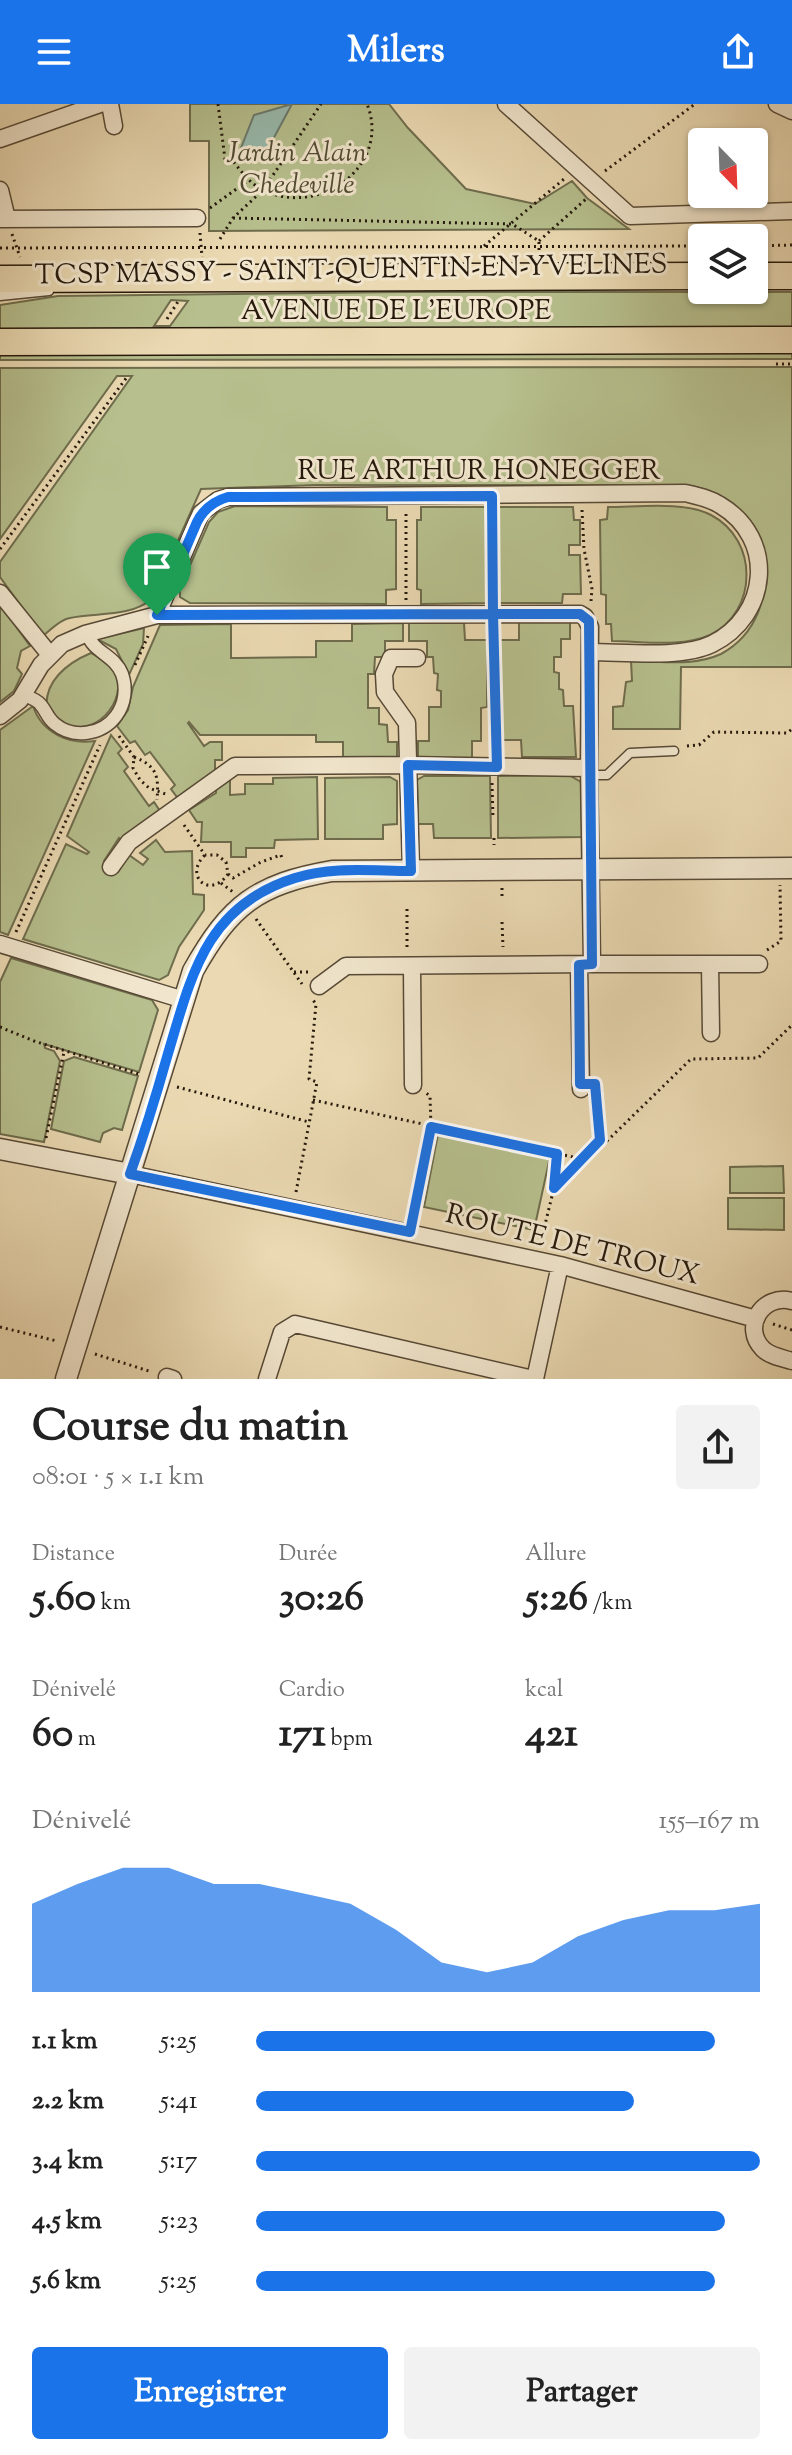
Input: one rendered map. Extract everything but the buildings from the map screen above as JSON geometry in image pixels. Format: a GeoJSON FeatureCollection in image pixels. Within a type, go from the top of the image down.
{"type":"FeatureCollection","features":[{"type":"Feature","properties":{"kind":"main road","name":"AVENUE DE L'EUROPE"},"geometry":{"type":"LineString","coordinates":[[0,279],[688,276]]}},
{"type":"Feature","properties":{"kind":"main road"},"geometry":{"type":"LineString","coordinates":[[768,276],[792,276]]}},
{"type":"Feature","properties":{"kind":"main road","name":"AVENUE DE L'EUROPE"},"geometry":{"type":"LineString","coordinates":[[0,342],[792,340]]}},
{"type":"Feature","properties":{"kind":"street"},"geometry":{"type":"LineString","coordinates":[[0,139],[100,104]]}},
{"type":"Feature","properties":{"kind":"street"},"geometry":{"type":"LineString","coordinates":[[110,104],[114,126]]}},
{"type":"Feature","properties":{"kind":"street"},"geometry":{"type":"LineString","coordinates":[[506,104],[630,216],[792,211]]}},
{"type":"Feature","properties":{"kind":"street"},"geometry":{"type":"LineString","coordinates":[[777,104],[792,111]]}},
{"type":"Feature","properties":{"kind":"street"},"geometry":{"type":"LineString","coordinates":[[0,190],[3,219],[197,218]]}},
{"type":"Feature","properties":{"kind":"street","name":"RUE ARTHUR HONEGGER"},"geometry":{"type":"LineString","coordinates":[[157,615],[201,513],[218,500],[228,497],[685,493],[705,497],[736,517],[755,549],[758,587],[753,605],[742,622],[728,635],[709,646],[689,651],[590,652]]}},
{"type":"Feature","properties":{"kind":"street"},"geometry":{"type":"LineString","coordinates":[[0,593],[50,655]]}},
{"type":"Feature","properties":{"kind":"street"},"geometry":{"type":"LineString","coordinates":[[0,716],[24,695],[41,665],[62,644],[87,633],[157,615],[580,614],[589,621],[591,869],[580,1086]]}},
{"type":"Feature","properties":{"kind":"street"},"geometry":{"type":"LineString","coordinates":[[24,695],[40,703],[49,719],[70,732],[90,733],[110,723],[122,707],[125,687],[117,664],[94,648],[87,633]]}},
{"type":"Feature","properties":{"kind":"street"},"geometry":{"type":"LineString","coordinates":[[411,871],[407,723],[385,692],[384,674],[391,658],[417,658]]}},
{"type":"Feature","properties":{"kind":"street"},"geometry":{"type":"LineString","coordinates":[[111,867],[129,842],[235,766],[408,765],[589,772]]}},
{"type":"Feature","properties":{"kind":"street"},"geometry":{"type":"LineString","coordinates":[[66,1379],[193,971],[222,924],[245,903],[269,888],[297,877],[332,871],[786,869]]}},
{"type":"Feature","properties":{"kind":"street"},"geometry":{"type":"LineString","coordinates":[[7,941],[184,1000]]}},
{"type":"Feature","properties":{"kind":"street"},"geometry":{"type":"LineString","coordinates":[[710,964],[711,1033]]}},
{"type":"Feature","properties":{"kind":"street"},"geometry":{"type":"LineString","coordinates":[[319,986],[346,966],[759,964]]}},
{"type":"Feature","properties":{"kind":"street"},"geometry":{"type":"LineString","coordinates":[[410,966],[413,1085]]}},
{"type":"Feature","properties":{"kind":"street","name":"ROUTE DE TROUX"},"geometry":{"type":"LineString","coordinates":[[0,1149],[293,1207],[560,1265],[756,1319]]}},
{"type":"Feature","properties":{"kind":"street"},"geometry":{"type":"LineString","coordinates":[[267,1379],[282,1332],[295,1324],[534,1379],[560,1265]]}},
{"type":"Feature","properties":{"kind":"street"},"geometry":{"type":"LineString","coordinates":[[792,1301],[775,1299],[760,1310],[755,1334],[761,1347],[771,1355],[792,1361]]}},
{"type":"Feature","properties":{"kind":"lane","name":"TCSP MASSY - SAINT-QUENTIN-EN-YVELINES"},"geometry":{"type":"LineString","coordinates":[[67,289],[688,286]]}},
{"type":"Feature","properties":{"kind":"lane"},"geometry":{"type":"LineString","coordinates":[[768,286],[792,286]]}},
{"type":"Feature","properties":{"kind":"lane","name":"TCSP MASSY - SAINT-QUENTIN-EN-YVELINES"},"geometry":{"type":"LineString","coordinates":[[0,296],[54,291]]}},
{"type":"Feature","properties":{"kind":"lane"},"geometry":{"type":"LineString","coordinates":[[589,772],[607,775],[630,753],[674,751]]}},
{"type":"Feature","properties":{"kind":"path"},"geometry":{"type":"LineString","coordinates":[[218,104],[225,159],[230,158],[249,180],[263,190],[300,198],[319,196],[334,190],[361,163],[373,131],[367,104]]}},
{"type":"Feature","properties":{"kind":"path"},"geometry":{"type":"LineString","coordinates":[[220,239],[233,218],[263,190],[321,104]]}},
{"type":"Feature","properties":{"kind":"path"},"geometry":{"type":"LineString","coordinates":[[539,264],[539,241],[587,198],[592,181],[695,104]]}},
{"type":"Feature","properties":{"kind":"path"},"geometry":{"type":"LineString","coordinates":[[484,246],[577,168]]}},
{"type":"Feature","properties":{"kind":"path"},"geometry":{"type":"LineString","coordinates":[[197,218],[249,180]]}},
{"type":"Feature","properties":{"kind":"path"},"geometry":{"type":"LineString","coordinates":[[233,218],[512,224],[539,241]]}},
{"type":"Feature","properties":{"kind":"path"},"geometry":{"type":"LineString","coordinates":[[3,219],[21,263]]}},
{"type":"Feature","properties":{"kind":"path"},"geometry":{"type":"LineString","coordinates":[[768,246],[792,245]]}},
{"type":"Feature","properties":{"kind":"path"},"geometry":{"type":"LineString","coordinates":[[0,248],[688,246]]}},
{"type":"Feature","properties":{"kind":"path"},"geometry":{"type":"LineString","coordinates":[[201,262],[202,247]]}},
{"type":"Feature","properties":{"kind":"path"},"geometry":{"type":"LineString","coordinates":[[162,326],[179,300]]}},
{"type":"Feature","properties":{"kind":"path"},"geometry":{"type":"LineString","coordinates":[[0,549],[127,377]]}},
{"type":"Feature","properties":{"kind":"path"},"geometry":{"type":"LineString","coordinates":[[406,496],[406,614]]}},
{"type":"Feature","properties":{"kind":"path"},"geometry":{"type":"LineString","coordinates":[[492,496],[497,767],[492,777],[493,819]]}},
{"type":"Feature","properties":{"kind":"path"},"geometry":{"type":"LineString","coordinates":[[582,503],[584,549],[592,589],[591,609]]}},
{"type":"Feature","properties":{"kind":"path"},"geometry":{"type":"LineString","coordinates":[[125,687],[157,615]]}},
{"type":"Feature","properties":{"kind":"path"},"geometry":{"type":"LineString","coordinates":[[7,941],[110,723]]}},
{"type":"Feature","properties":{"kind":"path"},"geometry":{"type":"LineString","coordinates":[[674,751],[677,747],[699,745],[714,732],[787,733],[792,729]]}},
{"type":"Feature","properties":{"kind":"path"},"geometry":{"type":"LineString","coordinates":[[134,757],[149,763],[158,779],[157,801],[167,803]]}},
{"type":"Feature","properties":{"kind":"path"},"geometry":{"type":"LineString","coordinates":[[494,838],[494,845]]}},
{"type":"Feature","properties":{"kind":"path"},"geometry":{"type":"LineString","coordinates":[[228,874],[233,878],[261,862],[281,855],[282,859]]}},
{"type":"Feature","properties":{"kind":"path"},"geometry":{"type":"LineString","coordinates":[[759,964],[759,955],[781,941],[786,869]]}},
{"type":"Feature","properties":{"kind":"path"},"geometry":{"type":"LineString","coordinates":[[221,883],[229,888]]}},
{"type":"Feature","properties":{"kind":"path"},"geometry":{"type":"LineString","coordinates":[[245,903],[316,1004],[309,1079],[317,1082],[293,1207]]}},
{"type":"Feature","properties":{"kind":"path"},"geometry":{"type":"LineString","coordinates":[[407,909],[410,966]]}},
{"type":"Feature","properties":{"kind":"path"},"geometry":{"type":"LineString","coordinates":[[502,922],[503,965]]}},
{"type":"Feature","properties":{"kind":"path"},"geometry":{"type":"LineString","coordinates":[[600,1140],[607,1141],[691,1059],[758,1058],[792,1025]]}},
{"type":"Feature","properties":{"kind":"path"},"geometry":{"type":"LineString","coordinates":[[0,1027],[146,1076]]}},
{"type":"Feature","properties":{"kind":"path"},"geometry":{"type":"LineString","coordinates":[[45,1146],[64,1051]]}},
{"type":"Feature","properties":{"kind":"path"},"geometry":{"type":"LineString","coordinates":[[554,1188],[600,1140],[595,1084],[580,1086]]}},
{"type":"Feature","properties":{"kind":"path"},"geometry":{"type":"LineString","coordinates":[[410,1232],[431,1127],[430,1096],[413,1085]]}},
{"type":"Feature","properties":{"kind":"path"},"geometry":{"type":"LineString","coordinates":[[172,1086],[309,1122]]}},
{"type":"Feature","properties":{"kind":"path"},"geometry":{"type":"LineString","coordinates":[[313,1100],[582,1159]]}},
{"type":"Feature","properties":{"kind":"path"},"geometry":{"type":"LineString","coordinates":[[540,1247],[554,1188],[557,1154]]}},
{"type":"Feature","properties":{"kind":"path"},"geometry":{"type":"LineString","coordinates":[[756,1319],[792,1330]]}},
{"type":"Feature","properties":{"kind":"path"},"geometry":{"type":"LineString","coordinates":[[0,1327],[52,1339],[170,1378]]}},
{"type":"Feature","properties":{"kind":"green space","name":"Jardin Alain Chedeville"},"geometry":{"type":"Polygon","coordinates":[[[190,104],[389,104],[466,189],[535,204],[572,181],[587,198],[629,229],[209,231],[209,141],[190,141],[190,104]]]}},
{"type":"Feature","properties":{"kind":"green space"},"geometry":{"type":"Polygon","coordinates":[[[402,292],[688,292],[688,304],[768,304],[768,292],[792,292],[792,333],[0,335],[0,305],[58,296],[402,292]],[[171,300],[154,326],[170,326],[188,301],[171,300]]]}},
{"type":"Feature","properties":{"kind":"green space"},"geometry":{"type":"Polygon","coordinates":[[[792,350],[792,359],[0,360],[0,352],[792,350]]]}},
{"type":"Feature","properties":{"kind":"green space"},"geometry":{"type":"Polygon","coordinates":[[[792,367],[792,667],[681,667],[680,729],[613,729],[613,707],[623,706],[626,682],[632,681],[631,661],[688,662],[721,654],[744,636],[758,613],[764,586],[763,558],[754,532],[738,509],[714,493],[683,485],[315,485],[201,489],[152,599],[123,612],[67,619],[43,636],[0,577],[0,562],[132,376],[117,376],[0,539],[0,368],[792,367]]]}},
{"type":"Feature","properties":{"kind":"green space"},"geometry":{"type":"Polygon","coordinates":[[[235,506],[387,507],[387,520],[396,520],[396,589],[386,590],[386,604],[190,603],[180,597],[180,588],[209,522],[218,512],[235,506]]]}},
{"type":"Feature","properties":{"kind":"green space"},"geometry":{"type":"Polygon","coordinates":[[[421,507],[491,507],[491,603],[421,604],[421,590],[417,589],[417,520],[421,520],[421,507]]]}},
{"type":"Feature","properties":{"kind":"green space"},"geometry":{"type":"Polygon","coordinates":[[[498,507],[573,507],[574,520],[580,520],[580,545],[569,545],[569,555],[580,555],[581,594],[563,594],[562,603],[497,603],[498,507]]]}},
{"type":"Feature","properties":{"kind":"green space"},"geometry":{"type":"Polygon","coordinates":[[[608,507],[688,508],[711,515],[727,526],[738,541],[746,576],[744,594],[726,624],[710,635],[687,641],[612,641],[611,624],[606,624],[606,595],[601,594],[600,520],[607,519],[608,507]]]}},
{"type":"Feature","properties":{"kind":"green space"},"geometry":{"type":"Polygon","coordinates":[[[0,604],[30,646],[21,651],[17,668],[22,674],[14,691],[0,702],[0,604]]]}},
{"type":"Feature","properties":{"kind":"green space"},"geometry":{"type":"Polygon","coordinates":[[[570,621],[570,639],[561,639],[561,657],[554,657],[554,672],[559,673],[564,706],[573,706],[576,757],[522,757],[521,740],[500,740],[498,640],[519,640],[519,622],[570,621]]]}},
{"type":"Feature","properties":{"kind":"green space"},"geometry":{"type":"Polygon","coordinates":[[[403,623],[403,641],[385,641],[385,657],[375,657],[374,674],[368,674],[368,708],[379,708],[379,724],[387,725],[388,742],[397,742],[397,758],[343,759],[343,742],[316,742],[316,735],[200,735],[189,722],[204,746],[210,742],[222,742],[222,760],[215,760],[215,775],[180,801],[171,789],[175,785],[150,752],[145,755],[135,741],[130,743],[117,726],[128,710],[133,687],[160,625],[231,624],[231,658],[237,658],[316,657],[316,641],[352,641],[352,624],[403,623]]]}},
{"type":"Feature","properties":{"kind":"green space"},"geometry":{"type":"Polygon","coordinates":[[[409,623],[464,623],[465,640],[487,640],[487,707],[481,708],[481,741],[472,741],[472,758],[418,758],[418,741],[429,741],[429,707],[441,707],[441,691],[437,690],[438,674],[434,673],[433,657],[427,657],[427,641],[409,641],[409,623]]]}},
{"type":"Feature","properties":{"kind":"green space"},"geometry":{"type":"Polygon","coordinates":[[[144,628],[143,644],[129,675],[116,649],[97,639],[144,628]]]}},
{"type":"Feature","properties":{"kind":"green space"},"geometry":{"type":"Polygon","coordinates":[[[91,653],[112,667],[117,678],[115,701],[101,719],[90,725],[67,725],[47,710],[49,691],[65,668],[91,653]]]}},
{"type":"Feature","properties":{"kind":"green space"},"geometry":{"type":"Polygon","coordinates":[[[33,706],[43,723],[58,735],[76,741],[95,741],[8,935],[0,932],[0,730],[33,706]]]}},
{"type":"Feature","properties":{"kind":"green space"},"geometry":{"type":"Polygon","coordinates":[[[111,735],[122,749],[118,753],[128,767],[124,771],[149,806],[154,802],[162,814],[125,842],[119,838],[104,861],[118,872],[129,855],[143,865],[148,859],[140,853],[156,840],[165,852],[192,851],[193,894],[204,895],[204,910],[179,947],[168,975],[159,980],[23,939],[66,844],[87,854],[89,852],[67,836],[111,735]]]}},
{"type":"Feature","properties":{"kind":"green space"},"geometry":{"type":"Polygon","coordinates":[[[569,775],[581,782],[582,837],[498,838],[498,776],[569,775]]]}},
{"type":"Feature","properties":{"kind":"green space"},"geometry":{"type":"Polygon","coordinates":[[[424,776],[490,776],[491,838],[434,838],[433,824],[418,824],[417,780],[424,776]]]}},
{"type":"Feature","properties":{"kind":"green space"},"geometry":{"type":"Polygon","coordinates":[[[317,777],[318,839],[275,840],[274,848],[246,848],[246,857],[231,857],[231,842],[201,842],[202,822],[197,822],[189,810],[216,793],[216,789],[230,779],[230,795],[245,794],[245,784],[273,784],[273,778],[317,777]]]}},
{"type":"Feature","properties":{"kind":"green space"},"geometry":{"type":"Polygon","coordinates":[[[390,777],[397,781],[397,824],[383,825],[383,839],[325,839],[325,778],[390,777]]]}},
{"type":"Feature","properties":{"kind":"green space"},"geometry":{"type":"Polygon","coordinates":[[[11,958],[152,1000],[158,1010],[139,1072],[44,1044],[45,1048],[54,1051],[60,1061],[44,1142],[0,1134],[0,982],[11,958]]]}},
{"type":"Feature","properties":{"kind":"green space"},"geometry":{"type":"Polygon","coordinates":[[[74,1057],[138,1076],[122,1130],[114,1128],[103,1133],[100,1142],[51,1129],[64,1061],[74,1057]]]}},
{"type":"Feature","properties":{"kind":"green space"},"geometry":{"type":"Polygon","coordinates":[[[438,1134],[550,1157],[534,1230],[424,1207],[438,1134]]]}},
{"type":"Feature","properties":{"kind":"green space"},"geometry":{"type":"Polygon","coordinates":[[[783,1166],[784,1193],[730,1193],[730,1167],[783,1166]]]}},
{"type":"Feature","properties":{"kind":"green space"},"geometry":{"type":"Polygon","coordinates":[[[728,1198],[784,1198],[784,1230],[728,1229],[728,1198]]]}},
{"type":"Feature","properties":{"kind":"shaded area"},"geometry":{"type":"Polygon","coordinates":[[[292,104],[264,156],[241,148],[254,115],[292,104]]]}},
{"type":"Feature","properties":{"kind":"route"},"geometry":{"type":"LineString","coordinates":[[157,615],[201,513],[218,500],[228,497],[492,496],[493,614],[580,614],[589,621],[592,964],[579,965],[580,1084],[595,1084],[600,1140],[554,1188],[557,1154],[431,1127],[410,1232],[130,1174],[193,971],[222,924],[245,903],[269,888],[297,877],[332,871],[411,871],[408,765],[497,767],[493,614],[157,615]]}}]}
